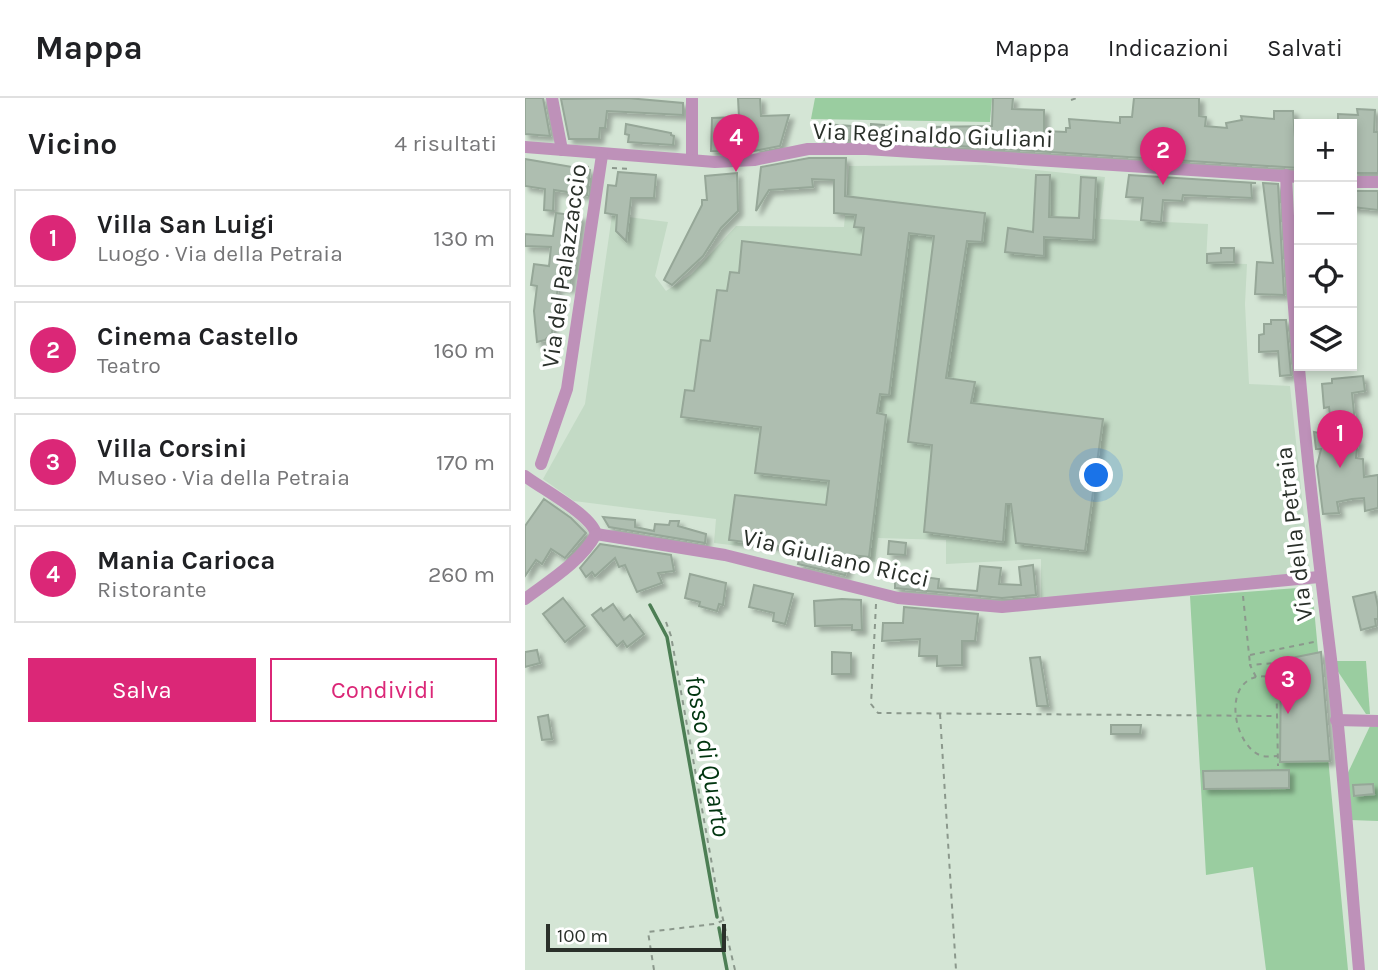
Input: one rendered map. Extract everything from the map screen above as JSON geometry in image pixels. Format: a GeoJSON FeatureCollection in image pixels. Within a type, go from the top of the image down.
{"type":"FeatureCollection","features":[{"type":"Feature","properties":{"kind":"street"},"geometry":{"type":"LineString","coordinates":[[552,98],[562,150]]}},
{"type":"Feature","properties":{"kind":"street"},"geometry":{"type":"LineString","coordinates":[[692,98],[692,160]]}},
{"type":"Feature","properties":{"kind":"street","name":"Via Reginaldo Giuliani"},"geometry":{"type":"LineString","coordinates":[[525,147],[602,155],[744,162],[808,149],[866,149],[1293,176]]}},
{"type":"Feature","properties":{"kind":"street","name":"Via del Palazzaccio"},"geometry":{"type":"LineString","coordinates":[[541,464],[567,389],[602,155]]}},
{"type":"Feature","properties":{"kind":"street","name":"Via della Petraia"},"geometry":{"type":"LineString","coordinates":[[1293,176],[1301,402],[1319,577],[1331,661],[1359,970]]}},
{"type":"Feature","properties":{"kind":"street"},"geometry":{"type":"LineString","coordinates":[[1357,182],[1378,183]]}},
{"type":"Feature","properties":{"kind":"street"},"geometry":{"type":"LineString","coordinates":[[525,599],[565,568],[587,547],[596,534],[594,527],[584,517],[527,483]]}},
{"type":"Feature","properties":{"kind":"street","name":"Via Giuliano Ricci"},"geometry":{"type":"LineString","coordinates":[[596,534],[725,555],[917,601],[1021,607],[1319,577]]}},
{"type":"Feature","properties":{"kind":"street"},"geometry":{"type":"LineString","coordinates":[[1336,720],[1378,721]]}},
{"type":"Feature","properties":{"kind":"path"},"geometry":{"type":"LineString","coordinates":[[1071,100],[1077,98]]}},
{"type":"Feature","properties":{"kind":"path"},"geometry":{"type":"LineString","coordinates":[[876,592],[871,704],[878,713],[1277,716]]}},
{"type":"Feature","properties":{"kind":"path"},"geometry":{"type":"LineString","coordinates":[[1243,596],[1250,665],[1256,677]]}},
{"type":"Feature","properties":{"kind":"path"},"geometry":{"type":"LineString","coordinates":[[666,622],[671,636],[722,920],[734,970]]}},
{"type":"Feature","properties":{"kind":"path"},"geometry":{"type":"LineString","coordinates":[[1249,656],[1314,642]]}},
{"type":"Feature","properties":{"kind":"path"},"geometry":{"type":"LineString","coordinates":[[1250,665],[1276,663],[1278,766]]}},
{"type":"Feature","properties":{"kind":"path"},"geometry":{"type":"LineString","coordinates":[[1277,677],[1256,677],[1243,685],[1237,698],[1236,716],[1245,744],[1264,757],[1278,756]]}},
{"type":"Feature","properties":{"kind":"path"},"geometry":{"type":"LineString","coordinates":[[939,713],[956,970]]}},
{"type":"Feature","properties":{"kind":"path"},"geometry":{"type":"LineString","coordinates":[[654,970],[648,932],[714,924],[722,920]]}},
{"type":"Feature","properties":{"kind":"shaded area"},"geometry":{"type":"Polygon","coordinates":[[[985,165],[1105,177],[1100,219],[1208,224],[1206,263],[1247,264],[1245,304],[1249,384],[1290,386],[1311,582],[1190,596],[1041,607],[1041,559],[946,564],[946,540],[878,538],[875,562],[714,543],[716,519],[574,501],[543,479],[585,404],[612,215],[668,222],[655,276],[666,291],[692,274],[736,226],[844,227],[849,166],[985,165]]]}},
{"type":"Feature","properties":{"kind":"green space"},"geometry":{"type":"Polygon","coordinates":[[[815,98],[992,98],[990,122],[811,119],[815,98]]]}},
{"type":"Feature","properties":{"kind":"green space"},"geometry":{"type":"Polygon","coordinates":[[[1312,587],[1348,970],[1266,970],[1253,867],[1206,875],[1190,596],[1312,587]]]}},
{"type":"Feature","properties":{"kind":"green space"},"geometry":{"type":"Polygon","coordinates":[[[1331,661],[1366,661],[1370,714],[1366,714],[1331,661]]]}},
{"type":"Feature","properties":{"kind":"green space"},"geometry":{"type":"Polygon","coordinates":[[[1370,726],[1378,727],[1378,821],[1350,820],[1345,779],[1370,726]]]}},
{"type":"Feature","properties":{"kind":"building"},"geometry":{"type":"Polygon","coordinates":[[[525,98],[543,98],[550,136],[525,134],[525,98]]]}},
{"type":"Feature","properties":{"kind":"building"},"geometry":{"type":"Polygon","coordinates":[[[627,98],[683,103],[683,115],[607,111],[605,128],[600,128],[599,139],[569,139],[561,99],[627,98]]]}},
{"type":"Feature","properties":{"kind":"building"},"geometry":{"type":"Polygon","coordinates":[[[738,98],[760,98],[761,116],[789,115],[780,146],[754,151],[757,133],[735,134],[736,152],[711,151],[712,118],[739,117],[738,98]]]}},
{"type":"Feature","properties":{"kind":"building"},"geometry":{"type":"Polygon","coordinates":[[[993,98],[1013,98],[1012,109],[1044,110],[1044,131],[1066,132],[1066,128],[1070,128],[1069,119],[1120,123],[1120,117],[1132,117],[1134,98],[1199,98],[1199,116],[1206,117],[1205,126],[1227,128],[1226,123],[1242,120],[1241,116],[1274,119],[1274,111],[1293,111],[1294,168],[927,144],[928,127],[992,126],[993,98]]]}},
{"type":"Feature","properties":{"kind":"building"},"geometry":{"type":"Polygon","coordinates":[[[1357,109],[1375,110],[1378,173],[1357,173],[1357,119],[1338,119],[1338,114],[1358,115],[1357,109]]]}},
{"type":"Feature","properties":{"kind":"building"},"geometry":{"type":"Polygon","coordinates":[[[626,124],[671,133],[674,136],[673,145],[628,142],[626,124]]]}},
{"type":"Feature","properties":{"kind":"building"},"geometry":{"type":"Polygon","coordinates":[[[823,124],[851,126],[850,140],[822,140],[823,124]]]}},
{"type":"Feature","properties":{"kind":"building"},"geometry":{"type":"Polygon","coordinates":[[[871,124],[884,125],[884,141],[871,141],[871,124]]]}},
{"type":"Feature","properties":{"kind":"building"},"geometry":{"type":"Polygon","coordinates":[[[809,158],[846,158],[845,196],[985,213],[982,242],[967,241],[946,378],[975,382],[971,403],[1103,419],[1085,551],[1016,543],[1011,504],[1006,504],[1003,542],[924,532],[932,445],[908,442],[934,236],[909,233],[889,395],[880,394],[877,413],[886,415],[869,557],[852,555],[845,575],[798,564],[802,549],[729,540],[735,495],[826,505],[829,481],[755,473],[761,427],[681,417],[685,390],[694,391],[701,340],[710,341],[717,290],[727,291],[730,272],[739,273],[742,241],[861,255],[864,228],[854,227],[856,215],[834,213],[834,180],[812,179],[813,187],[769,190],[756,211],[761,167],[809,158]]]}},
{"type":"Feature","properties":{"kind":"building"},"geometry":{"type":"Polygon","coordinates":[[[525,159],[590,170],[587,195],[554,190],[553,211],[544,210],[545,189],[525,186],[525,159]]]}},
{"type":"Feature","properties":{"kind":"building"},"geometry":{"type":"Polygon","coordinates":[[[618,172],[656,175],[654,198],[631,198],[626,241],[616,231],[617,215],[605,213],[608,185],[616,186],[618,172]]]}},
{"type":"Feature","properties":{"kind":"building"},"geometry":{"type":"Polygon","coordinates":[[[737,173],[738,211],[721,228],[703,256],[672,285],[664,280],[702,205],[702,200],[707,200],[705,176],[737,173]]]}},
{"type":"Feature","properties":{"kind":"building"},"geometry":{"type":"Polygon","coordinates":[[[1036,175],[1050,175],[1049,217],[1079,218],[1081,177],[1096,178],[1093,240],[1044,237],[1044,256],[1005,252],[1008,228],[1033,232],[1036,175]]]}},
{"type":"Feature","properties":{"kind":"building"},"geometry":{"type":"Polygon","coordinates":[[[1129,175],[1256,183],[1251,183],[1252,198],[1183,195],[1182,201],[1163,200],[1161,222],[1141,220],[1143,198],[1126,197],[1129,175]]]}},
{"type":"Feature","properties":{"kind":"building"},"geometry":{"type":"Polygon","coordinates":[[[1263,183],[1278,184],[1284,295],[1255,294],[1257,262],[1273,263],[1263,183]]]}},
{"type":"Feature","properties":{"kind":"building"},"geometry":{"type":"Polygon","coordinates":[[[1357,191],[1378,191],[1378,210],[1357,208],[1357,191]]]}},
{"type":"Feature","properties":{"kind":"building"},"geometry":{"type":"Polygon","coordinates":[[[556,213],[581,216],[574,270],[570,288],[558,286],[552,333],[545,340],[537,342],[534,311],[537,286],[531,285],[534,264],[549,266],[551,247],[525,246],[525,234],[553,236],[556,213]]]}},
{"type":"Feature","properties":{"kind":"building"},"geometry":{"type":"Polygon","coordinates":[[[1221,248],[1234,248],[1234,262],[1207,263],[1207,254],[1221,253],[1221,248]]]}},
{"type":"Feature","properties":{"kind":"building"},"geometry":{"type":"Polygon","coordinates":[[[1271,320],[1286,320],[1291,375],[1280,376],[1278,351],[1259,352],[1259,335],[1264,334],[1264,324],[1271,324],[1271,320]]]}},
{"type":"Feature","properties":{"kind":"building"},"geometry":{"type":"Polygon","coordinates":[[[1363,376],[1365,391],[1352,393],[1355,423],[1331,425],[1329,407],[1324,408],[1322,384],[1332,383],[1332,379],[1363,376]]]}},
{"type":"Feature","properties":{"kind":"building"},"geometry":{"type":"Polygon","coordinates":[[[1314,432],[1358,440],[1356,458],[1363,459],[1364,477],[1378,475],[1378,508],[1365,511],[1364,498],[1352,499],[1337,502],[1339,513],[1323,514],[1317,466],[1321,449],[1316,449],[1314,432]]]}},
{"type":"Feature","properties":{"kind":"building"},"geometry":{"type":"Polygon","coordinates":[[[544,499],[571,518],[586,533],[565,558],[551,549],[542,564],[536,560],[525,576],[525,526],[544,499]]]}},
{"type":"Feature","properties":{"kind":"building"},"geometry":{"type":"Polygon","coordinates":[[[603,517],[635,520],[635,527],[654,531],[655,524],[669,525],[670,521],[679,521],[678,526],[706,534],[705,543],[609,527],[603,517]]]}},
{"type":"Feature","properties":{"kind":"building"},"geometry":{"type":"Polygon","coordinates":[[[889,541],[906,543],[905,555],[888,554],[889,541]]]}},
{"type":"Feature","properties":{"kind":"building"},"geometry":{"type":"Polygon","coordinates":[[[600,544],[671,555],[674,571],[658,573],[662,583],[637,592],[625,565],[619,567],[615,558],[595,576],[592,572],[586,577],[580,568],[600,544]]]}},
{"type":"Feature","properties":{"kind":"building"},"geometry":{"type":"Polygon","coordinates":[[[1033,565],[1036,595],[1002,598],[895,588],[895,573],[939,579],[938,588],[977,591],[980,566],[1001,568],[999,584],[1021,585],[1019,567],[1033,565]]]}},
{"type":"Feature","properties":{"kind":"building"},"geometry":{"type":"Polygon","coordinates":[[[690,574],[726,583],[723,605],[719,604],[717,611],[699,606],[700,602],[685,598],[690,574]]]}},
{"type":"Feature","properties":{"kind":"building"},"geometry":{"type":"Polygon","coordinates":[[[754,585],[793,594],[785,624],[773,621],[774,613],[749,607],[754,585]]]}},
{"type":"Feature","properties":{"kind":"building"},"geometry":{"type":"Polygon","coordinates":[[[1375,592],[1378,607],[1376,626],[1361,630],[1353,597],[1375,592]]]}},
{"type":"Feature","properties":{"kind":"building"},"geometry":{"type":"Polygon","coordinates":[[[563,598],[585,626],[565,642],[543,614],[563,598]]]}},
{"type":"Feature","properties":{"kind":"building"},"geometry":{"type":"Polygon","coordinates":[[[861,600],[862,630],[852,630],[852,625],[815,626],[814,601],[861,600]]]}},
{"type":"Feature","properties":{"kind":"building"},"geometry":{"type":"Polygon","coordinates":[[[613,604],[624,620],[630,615],[644,634],[627,647],[623,641],[617,646],[592,615],[613,604]]]}},
{"type":"Feature","properties":{"kind":"building"},"geometry":{"type":"Polygon","coordinates":[[[904,607],[978,614],[975,641],[962,641],[962,665],[937,666],[937,656],[919,656],[920,639],[882,641],[883,623],[903,623],[904,607]]]}},
{"type":"Feature","properties":{"kind":"building"},"geometry":{"type":"Polygon","coordinates":[[[537,650],[540,663],[525,667],[525,652],[537,650]]]}},
{"type":"Feature","properties":{"kind":"building"},"geometry":{"type":"Polygon","coordinates":[[[832,652],[851,653],[851,674],[832,674],[832,652]]]}},
{"type":"Feature","properties":{"kind":"building"},"geometry":{"type":"Polygon","coordinates":[[[1321,652],[1330,761],[1280,762],[1281,660],[1321,652]]]}},
{"type":"Feature","properties":{"kind":"building"},"geometry":{"type":"Polygon","coordinates":[[[1040,657],[1048,706],[1037,706],[1030,658],[1040,657]]]}},
{"type":"Feature","properties":{"kind":"building"},"geometry":{"type":"Polygon","coordinates":[[[548,715],[552,739],[542,740],[538,717],[548,715]]]}},
{"type":"Feature","properties":{"kind":"building"},"geometry":{"type":"Polygon","coordinates":[[[1111,725],[1141,725],[1140,734],[1111,734],[1111,725]]]}},
{"type":"Feature","properties":{"kind":"building"},"geometry":{"type":"Polygon","coordinates":[[[1289,770],[1289,788],[1204,789],[1203,771],[1289,770]]]}},
{"type":"Feature","properties":{"kind":"building"},"geometry":{"type":"Polygon","coordinates":[[[1373,784],[1374,794],[1354,796],[1353,785],[1373,784]]]}},
{"type":"Feature","properties":{"kind":"waterway","name":"fosso di Quarto"},"geometry":{"type":"LineString","coordinates":[[650,605],[667,637],[717,917]]}},
{"type":"Feature","properties":{"kind":"waterway","name":"fosso di Quarto"},"geometry":{"type":"LineString","coordinates":[[719,928],[727,970]]}},
{"type":"Feature","properties":{"kind":"place","name":"Mania Carioca"},"geometry":{"type":"Point","coordinates":[736,172]}},
{"type":"Feature","properties":{"kind":"place","name":"Cinema Castello"},"geometry":{"type":"Point","coordinates":[1163,185]}},
{"type":"Feature","properties":{"kind":"place","name":"Villa San Luigi"},"geometry":{"type":"Point","coordinates":[1340,468]}},
{"type":"Feature","properties":{"kind":"place","name":"Villa Corsini"},"geometry":{"type":"Point","coordinates":[1288,714]}}]}
